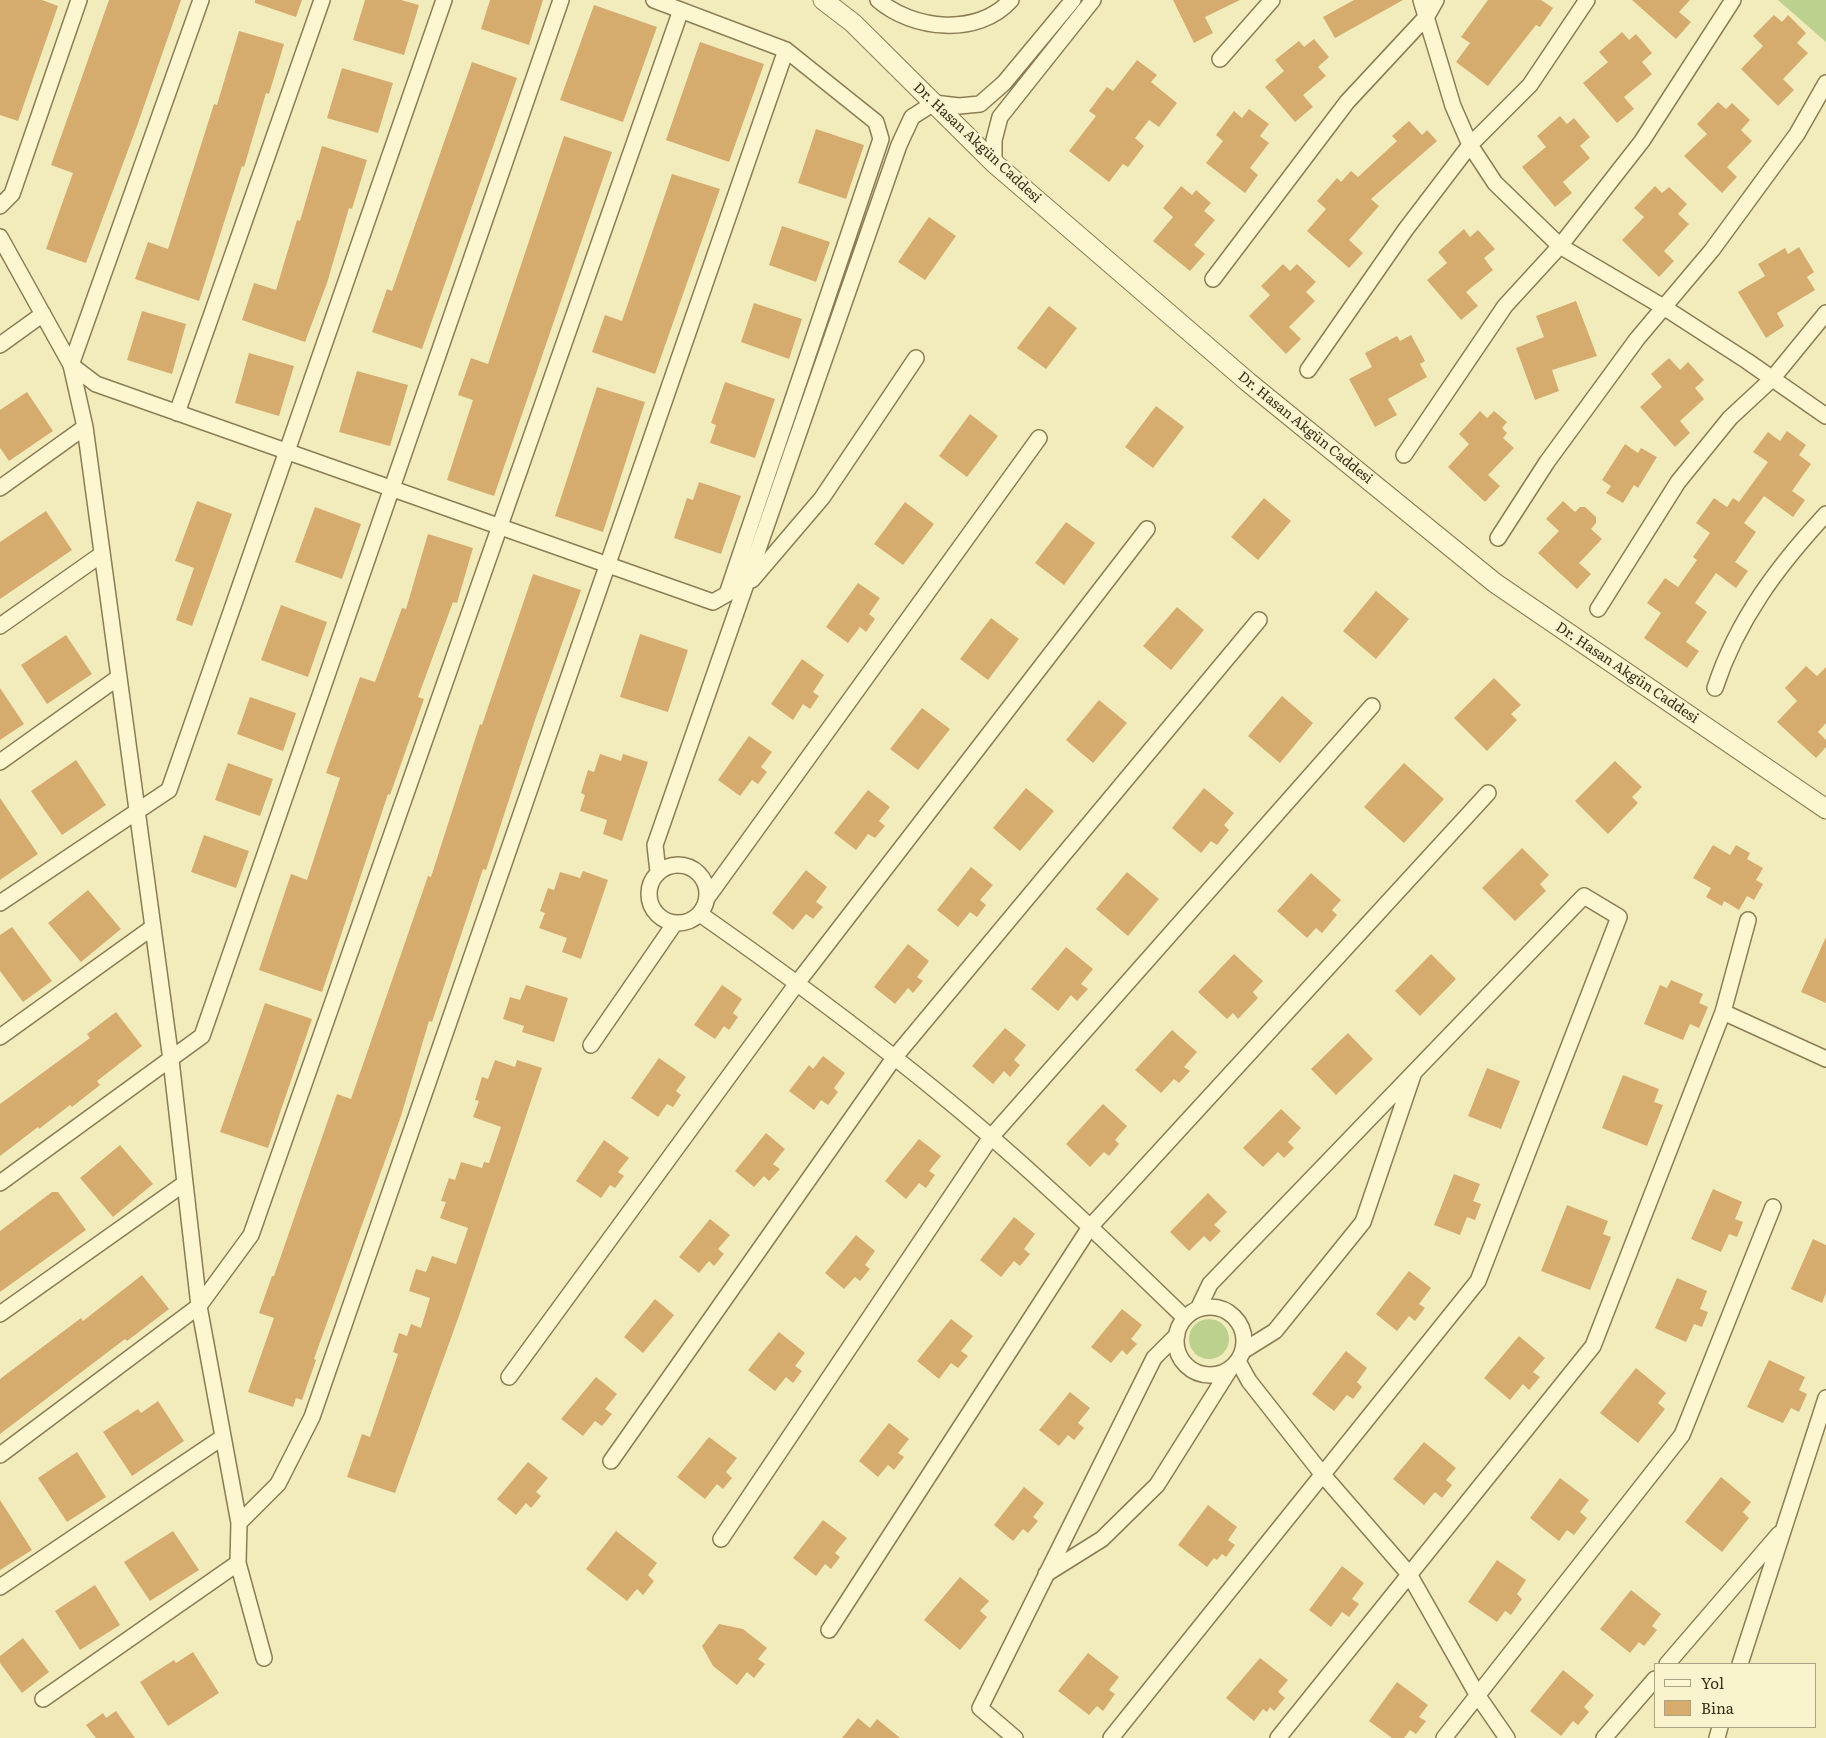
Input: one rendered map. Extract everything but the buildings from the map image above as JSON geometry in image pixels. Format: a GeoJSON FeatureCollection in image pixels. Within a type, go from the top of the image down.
{"type":"FeatureCollection","features":[{"type":"Feature","properties":{"kind":"street"},"geometry":{"type":"LineString","coordinates":[[0,206],[12,194],[79,0]]}},
{"type":"Feature","properties":{"kind":"street"},"geometry":{"type":"LineString","coordinates":[[70,365],[201,0]]}},
{"type":"Feature","properties":{"kind":"street"},"geometry":{"type":"LineString","coordinates":[[177,413],[322,0]]}},
{"type":"Feature","properties":{"kind":"street"},"geometry":{"type":"LineString","coordinates":[[0,903],[169,790],[444,0]]}},
{"type":"Feature","properties":{"kind":"street"},"geometry":{"type":"LineString","coordinates":[[0,1183],[202,1036],[561,0]]}},
{"type":"Feature","properties":{"kind":"street"},"geometry":{"type":"LineString","coordinates":[[70,365],[96,384],[713,602],[727,594],[881,139],[876,122],[786,50],[654,0]]}},
{"type":"Feature","properties":{"kind":"street","name":"Dr. Hasan Akgün Caddesi"},"geometry":{"type":"LineString","coordinates":[[822,0],[853,23],[994,163],[1248,382],[1495,583],[1826,809]]}},
{"type":"Feature","properties":{"kind":"street"},"geometry":{"type":"LineString","coordinates":[[878,0],[890,10],[916,21],[943,26],[975,23],[1004,7],[1011,0]]}},
{"type":"Feature","properties":{"kind":"street"},"geometry":{"type":"LineString","coordinates":[[658,872],[655,845],[900,144],[912,117],[934,103],[958,106],[980,104],[1004,82],[1073,0]]}},
{"type":"Feature","properties":{"kind":"street"},"geometry":{"type":"LineString","coordinates":[[994,163],[994,140],[1000,117],[1093,0]]}},
{"type":"Feature","properties":{"kind":"street"},"geometry":{"type":"LineString","coordinates":[[1220,59],[1272,0]]}},
{"type":"Feature","properties":{"kind":"street"},"geometry":{"type":"LineString","coordinates":[[1421,0],[1453,106],[1470,145],[1495,183],[1560,246],[1664,308],[1772,378],[1826,416]]}},
{"type":"Feature","properties":{"kind":"street"},"geometry":{"type":"LineString","coordinates":[[1213,279],[1347,102],[1427,16],[1436,0]]}},
{"type":"Feature","properties":{"kind":"street"},"geometry":{"type":"LineString","coordinates":[[1308,370],[1406,229],[1470,145],[1530,85],[1587,0]]}},
{"type":"Feature","properties":{"kind":"street"},"geometry":{"type":"LineString","coordinates":[[1404,455],[1505,306],[1560,246],[1642,140],[1733,0]]}},
{"type":"Feature","properties":{"kind":"street"},"geometry":{"type":"LineString","coordinates":[[0,1455],[199,1306],[251,1235],[498,527],[682,10]]}},
{"type":"Feature","properties":{"kind":"street"},"geometry":{"type":"LineString","coordinates":[[239,1523],[278,1484],[312,1417],[786,50]]}},
{"type":"Feature","properties":{"kind":"street"},"geometry":{"type":"LineString","coordinates":[[1498,538],[1546,462],[1637,339],[1712,250],[1797,134],[1826,82]]}},
{"type":"Feature","properties":{"kind":"street"},"geometry":{"type":"LineString","coordinates":[[0,237],[70,365],[85,427],[171,1060],[199,1306],[239,1523],[238,1563],[264,1658]]}},
{"type":"Feature","properties":{"kind":"street"},"geometry":{"type":"LineString","coordinates":[[1598,609],[1678,482],[1730,418],[1772,378],[1826,313]]}},
{"type":"Feature","properties":{"kind":"street"},"geometry":{"type":"LineString","coordinates":[[0,345],[42,314]]}},
{"type":"Feature","properties":{"kind":"street"},"geometry":{"type":"LineString","coordinates":[[746,587],[822,498],[916,358]]}},
{"type":"Feature","properties":{"kind":"street"},"geometry":{"type":"LineString","coordinates":[[0,488],[85,427]]}},
{"type":"Feature","properties":{"kind":"street"},"geometry":{"type":"LineString","coordinates":[[707,898],[704,880],[692,868],[674,865],[658,872],[653,880],[650,898],[658,915],[675,923],[684,922],[700,914],[707,898],[1039,438]]}},
{"type":"Feature","properties":{"kind":"street"},"geometry":{"type":"LineString","coordinates":[[1715,688],[1722,668],[1748,612],[1789,554],[1826,514]]}},
{"type":"Feature","properties":{"kind":"street"},"geometry":{"type":"LineString","coordinates":[[509,1377],[798,982],[1147,528]]}},
{"type":"Feature","properties":{"kind":"street"},"geometry":{"type":"LineString","coordinates":[[0,626],[102,554]]}},
{"type":"Feature","properties":{"kind":"street"},"geometry":{"type":"LineString","coordinates":[[611,1461],[894,1058],[1259,620]]}},
{"type":"Feature","properties":{"kind":"street"},"geometry":{"type":"LineString","coordinates":[[0,762],[119,677]]}},
{"type":"Feature","properties":{"kind":"street"},"geometry":{"type":"LineString","coordinates":[[721,1539],[991,1137],[1372,706]]}},
{"type":"Feature","properties":{"kind":"street"},"geometry":{"type":"LineString","coordinates":[[829,1630],[1090,1227],[1488,793]]}},
{"type":"Feature","properties":{"kind":"street"},"geometry":{"type":"LineString","coordinates":[[1015,1738],[980,1708],[1154,1358],[1177,1335],[1185,1318],[1198,1309],[1210,1284],[1415,1068],[1584,896],[1618,917],[1478,1281],[1111,1738]]}},
{"type":"Feature","properties":{"kind":"street"},"geometry":{"type":"LineString","coordinates":[[700,914],[798,982],[991,1137],[1090,1227],[1185,1318]]}},
{"type":"Feature","properties":{"kind":"street"},"geometry":{"type":"LineString","coordinates":[[1278,1738],[1593,1346],[1723,1012],[1748,920]]}},
{"type":"Feature","properties":{"kind":"street"},"geometry":{"type":"LineString","coordinates":[[591,1046],[675,923]]}},
{"type":"Feature","properties":{"kind":"street"},"geometry":{"type":"LineString","coordinates":[[0,1037],[153,927]]}},
{"type":"Feature","properties":{"kind":"street"},"geometry":{"type":"LineString","coordinates":[[1723,1012],[1826,1059]]}},
{"type":"Feature","properties":{"kind":"street"},"geometry":{"type":"LineString","coordinates":[[1177,1335],[1176,1346],[1180,1357],[1187,1367],[1197,1373],[1208,1376],[1220,1374],[1275,1331],[1363,1222],[1415,1068]]}},
{"type":"Feature","properties":{"kind":"street"},"geometry":{"type":"LineString","coordinates":[[0,1314],[185,1183]]}},
{"type":"Feature","properties":{"kind":"street"},"geometry":{"type":"LineString","coordinates":[[1444,1738],[1682,1435],[1773,1207]]}},
{"type":"Feature","properties":{"kind":"street"},"geometry":{"type":"LineString","coordinates":[[1046,1574],[1102,1539],[1157,1485],[1237,1361],[1244,1335],[1238,1320],[1230,1312],[1220,1308],[1198,1309]]}},
{"type":"Feature","properties":{"kind":"street"},"geometry":{"type":"LineString","coordinates":[[1237,1361],[1248,1381],[1323,1475],[1409,1574],[1478,1696],[1507,1738]]}},
{"type":"Feature","properties":{"kind":"street"},"geometry":{"type":"LineString","coordinates":[[1740,1663],[1826,1398]]}},
{"type":"Feature","properties":{"kind":"street"},"geometry":{"type":"LineString","coordinates":[[0,1587],[223,1437]]}},
{"type":"Feature","properties":{"kind":"street"},"geometry":{"type":"LineString","coordinates":[[1668,1663],[1783,1530]]}},
{"type":"Feature","properties":{"kind":"street"},"geometry":{"type":"LineString","coordinates":[[43,1699],[238,1563]]}},
{"type":"Feature","properties":{"kind":"street"},"geometry":{"type":"LineString","coordinates":[[1604,1738],[1654,1680]]}},
{"type":"Feature","properties":{"kind":"green space"},"geometry":{"type":"Polygon","coordinates":[[[1778,0],[1826,0],[1826,42],[1778,0]]]}},
{"type":"Feature","properties":{"kind":"green space"},"geometry":{"type":"Polygon","coordinates":[[[1213,1319],[1220,1322],[1226,1328],[1229,1339],[1228,1347],[1220,1356],[1213,1359],[1205,1359],[1198,1356],[1190,1347],[1189,1335],[1192,1328],[1201,1320],[1213,1319]]]}}]}
